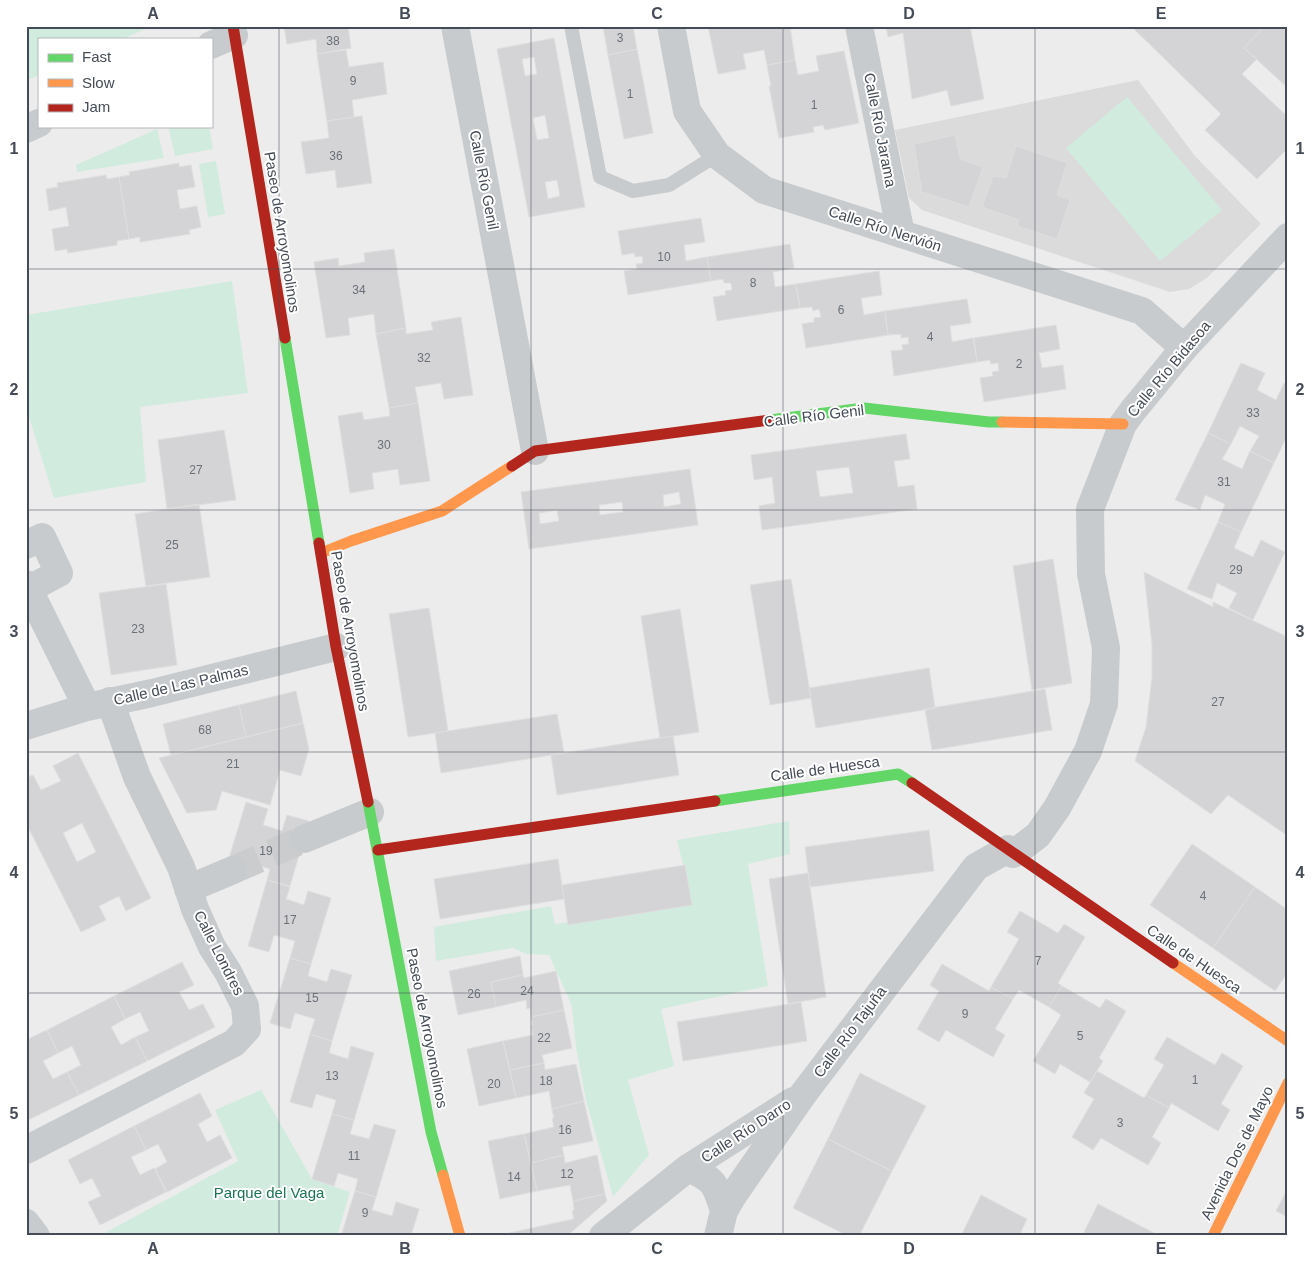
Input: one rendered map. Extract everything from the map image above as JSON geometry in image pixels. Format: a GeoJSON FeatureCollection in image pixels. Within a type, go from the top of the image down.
{"type":"FeatureCollection","features":[{"type":"Feature","properties":{"kind":"street","name":"Calle Río Genil"},"geometry":{"type":"LineString","coordinates":[[455,26],[536,451]]}},
{"type":"Feature","properties":{"kind":"street","name":"Calle Río Nervión"},"geometry":{"type":"LineString","coordinates":[[671,26],[687,111],[717,155],[764,190],[1142,311],[1184,348]]}},
{"type":"Feature","properties":{"kind":"street","name":"Calle Río Jarama"},"geometry":{"type":"LineString","coordinates":[[859,26],[901,234]]}},
{"type":"Feature","properties":{"kind":"street","name":"Paseo de Arroyomolinos"},"geometry":{"type":"LineString","coordinates":[[226,36],[321,554],[336,647],[378,850],[432,1132],[460,1236]]}},
{"type":"Feature","properties":{"kind":"street"},"geometry":{"type":"LineString","coordinates":[[26,129],[38,123]]}},
{"type":"Feature","properties":{"kind":"street","name":"Calle Río Bidasoa"},"geometry":{"type":"LineString","coordinates":[[1010,852],[1038,835],[1057,808],[1088,751],[1104,704],[1106,648],[1091,574],[1090,509],[1123,424],[1184,348],[1288,237]]}},
{"type":"Feature","properties":{"kind":"street","name":"Calle Río Genil"},"geometry":{"type":"LineString","coordinates":[[321,554],[351,541],[442,511],[536,451],[864,408],[989,422],[1123,424]]}},
{"type":"Feature","properties":{"kind":"street"},"geometry":{"type":"LineString","coordinates":[[26,545],[42,537],[59,573],[28,586]]}},
{"type":"Feature","properties":{"kind":"street","name":"Calle Londres"},"geometry":{"type":"LineString","coordinates":[[26,1150],[234,1043],[247,1029],[245,1006],[228,972],[212,947],[195,910],[181,867],[137,777],[99,704],[28,586]]}},
{"type":"Feature","properties":{"kind":"street","name":"Calle de Las Palmas"},"geometry":{"type":"LineString","coordinates":[[26,726],[99,704],[152,693],[336,647]]}},
{"type":"Feature","properties":{"kind":"street","name":"Calle de Huesca"},"geometry":{"type":"LineString","coordinates":[[378,850],[898,774],[1288,1041]]}},
{"type":"Feature","properties":{"kind":"street"},"geometry":{"type":"LineString","coordinates":[[304,840],[370,812]]}},
{"type":"Feature","properties":{"kind":"street","name":"Calle Río Tajuña"},"geometry":{"type":"LineString","coordinates":[[721,1223],[732,1197],[804,1093],[976,867],[1010,852]]}},
{"type":"Feature","properties":{"kind":"street"},"geometry":{"type":"LineString","coordinates":[[188,889],[233,870]]}},
{"type":"Feature","properties":{"kind":"street","name":"Avenida Dos de Mayo"},"geometry":{"type":"LineString","coordinates":[[1215,1232],[1288,1083]]}},
{"type":"Feature","properties":{"kind":"street","name":"Calle Río Darro"},"geometry":{"type":"LineString","coordinates":[[603,1236],[688,1168],[804,1093]]}},
{"type":"Feature","properties":{"kind":"street","name":"Calle Río Darro"},"geometry":{"type":"LineString","coordinates":[[688,1168],[705,1176],[717,1189],[721,1223]]}},
{"type":"Feature","properties":{"kind":"street"},"geometry":{"type":"LineString","coordinates":[[26,1223],[36,1236]]}},
{"type":"Feature","properties":{"kind":"lane"},"geometry":{"type":"LineString","coordinates":[[571,26],[600,177],[633,190],[669,185],[717,155]]}},
{"type":"Feature","properties":{"kind":"lane"},"geometry":{"type":"LineString","coordinates":[[1215,1232],[1232,1236]]}},
{"type":"Feature","properties":{"kind":"shaded area"},"geometry":{"type":"Polygon","coordinates":[[[1138,80],[1195,156],[1261,224],[1207,278],[1189,289],[1170,292],[922,210],[909,198],[895,130],[1138,80]]]}},
{"type":"Feature","properties":{"kind":"green space"},"geometry":{"type":"Polygon","coordinates":[[[26,26],[152,26],[125,38],[38,38],[38,75],[26,81],[26,26]]]}},
{"type":"Feature","properties":{"kind":"green space"},"geometry":{"type":"Polygon","coordinates":[[[1127,97],[1222,210],[1160,261],[1066,148],[1127,97]]]}},
{"type":"Feature","properties":{"kind":"green space"},"geometry":{"type":"Polygon","coordinates":[[[168,128],[209,128],[213,149],[175,156],[168,128]]]}},
{"type":"Feature","properties":{"kind":"green space"},"geometry":{"type":"Polygon","coordinates":[[[157,129],[164,158],[77,172],[76,165],[157,129]]]}},
{"type":"Feature","properties":{"kind":"green space"},"geometry":{"type":"Polygon","coordinates":[[[216,161],[225,214],[208,217],[199,164],[216,161]]]}},
{"type":"Feature","properties":{"kind":"green space"},"geometry":{"type":"Polygon","coordinates":[[[232,281],[248,393],[140,407],[146,482],[54,498],[26,407],[26,315],[232,281]]]}},
{"type":"Feature","properties":{"kind":"green space"},"geometry":{"type":"Polygon","coordinates":[[[789,821],[790,854],[748,864],[768,986],[661,1009],[674,1066],[628,1080],[649,1155],[613,1197],[586,1100],[576,1047],[572,1008],[549,955],[526,954],[513,948],[436,961],[434,927],[551,906],[555,924],[692,902],[677,840],[789,821]]]}},
{"type":"Feature","properties":{"kind":"green space","name":"Parque del Vaga"},"geometry":{"type":"Polygon","coordinates":[[[261,1090],[312,1179],[350,1192],[337,1236],[99,1236],[238,1161],[215,1110],[261,1090]]]}},
{"type":"Feature","properties":{"kind":"building"},"geometry":{"type":"Polygon","coordinates":[[[284,26],[348,26],[351,48],[317,54],[316,39],[287,44],[284,26]]]}},
{"type":"Feature","properties":{"kind":"building"},"geometry":{"type":"Polygon","coordinates":[[[603,26],[633,26],[637,49],[608,55],[603,26]]]}},
{"type":"Feature","properties":{"kind":"building"},"geometry":{"type":"Polygon","coordinates":[[[708,26],[790,26],[795,60],[767,65],[764,50],[743,54],[746,69],[718,74],[708,26]]]}},
{"type":"Feature","properties":{"kind":"building"},"geometry":{"type":"Polygon","coordinates":[[[886,26],[970,26],[984,99],[951,106],[947,90],[912,99],[903,33],[888,37],[886,26]]]}},
{"type":"Feature","properties":{"kind":"building"},"geometry":{"type":"Polygon","coordinates":[[[1131,26],[1265,26],[1244,48],[1257,59],[1242,74],[1288,117],[1288,148],[1257,179],[1205,130],[1221,114],[1131,26]]]}},
{"type":"Feature","properties":{"kind":"building"},"geometry":{"type":"Polygon","coordinates":[[[1265,26],[1288,26],[1288,88],[1244,48],[1265,26]]]}},
{"type":"Feature","properties":{"kind":"building"},"geometry":{"type":"Polygon","coordinates":[[[554,38],[585,207],[529,217],[497,49],[554,38]],[[534,57],[522,59],[525,76],[537,74],[534,57]],[[545,115],[533,118],[537,140],[549,138],[545,115]],[[557,180],[545,182],[548,199],[560,196],[557,180]]]}},
{"type":"Feature","properties":{"kind":"building"},"geometry":{"type":"Polygon","coordinates":[[[637,49],[653,133],[624,139],[608,55],[637,49]]]}},
{"type":"Feature","properties":{"kind":"building"},"geometry":{"type":"Polygon","coordinates":[[[346,50],[349,67],[383,62],[387,94],[352,100],[354,117],[327,121],[317,54],[346,50]]]}},
{"type":"Feature","properties":{"kind":"building"},"geometry":{"type":"Polygon","coordinates":[[[844,51],[859,123],[825,130],[823,125],[813,127],[814,132],[779,138],[767,65],[795,60],[798,75],[819,71],[816,56],[844,51]]]}},
{"type":"Feature","properties":{"kind":"building"},"geometry":{"type":"Polygon","coordinates":[[[362,116],[372,183],[337,188],[335,170],[306,174],[301,142],[329,138],[327,121],[362,116]]]}},
{"type":"Feature","properties":{"kind":"building"},"geometry":{"type":"Polygon","coordinates":[[[955,135],[960,159],[983,167],[969,207],[922,192],[914,144],[955,135]]]}},
{"type":"Feature","properties":{"kind":"building"},"geometry":{"type":"Polygon","coordinates":[[[1016,146],[1067,163],[1057,195],[1070,200],[1057,239],[1017,226],[1019,220],[982,207],[993,176],[1006,178],[1016,146]]]}},
{"type":"Feature","properties":{"kind":"building"},"geometry":{"type":"Polygon","coordinates":[[[179,163],[179,167],[191,165],[195,187],[177,190],[180,209],[197,206],[201,227],[189,230],[190,234],[140,242],[140,237],[129,239],[119,177],[130,175],[129,172],[179,163]]]}},
{"type":"Feature","properties":{"kind":"building"},"geometry":{"type":"Polygon","coordinates":[[[106,175],[107,179],[119,177],[129,239],[117,241],[117,245],[68,253],[67,249],[55,251],[52,229],[69,226],[66,207],[49,211],[46,189],[58,187],[57,183],[106,175]]]}},
{"type":"Feature","properties":{"kind":"building"},"geometry":{"type":"Polygon","coordinates":[[[701,218],[705,242],[684,245],[686,261],[707,257],[711,281],[628,295],[624,271],[637,269],[636,264],[643,263],[642,256],[635,257],[634,253],[622,255],[618,231],[701,218]]]}},
{"type":"Feature","properties":{"kind":"building"},"geometry":{"type":"Polygon","coordinates":[[[790,244],[794,268],[773,272],[775,287],[796,284],[800,308],[717,321],[713,297],[726,295],[725,291],[732,290],[731,283],[724,283],[723,279],[711,281],[707,257],[790,244]]]}},
{"type":"Feature","properties":{"kind":"building"},"geometry":{"type":"Polygon","coordinates":[[[394,249],[406,328],[376,334],[374,314],[348,318],[350,335],[326,338],[314,262],[338,258],[339,266],[365,262],[364,253],[394,249]]]}},
{"type":"Feature","properties":{"kind":"building"},"geometry":{"type":"Polygon","coordinates":[[[879,271],[882,295],[861,298],[864,315],[885,311],[888,335],[806,348],[802,324],[814,322],[814,318],[821,317],[819,309],[813,311],[812,307],[800,308],[796,284],[879,271]]]}},
{"type":"Feature","properties":{"kind":"building"},"geometry":{"type":"Polygon","coordinates":[[[967,299],[971,323],[950,326],[952,342],[973,338],[977,362],[894,376],[891,351],[903,350],[902,345],[909,344],[908,337],[901,338],[901,334],[888,335],[885,311],[967,299]]]}},
{"type":"Feature","properties":{"kind":"building"},"geometry":{"type":"Polygon","coordinates":[[[461,317],[473,395],[444,399],[441,383],[415,387],[418,403],[389,408],[376,334],[406,328],[406,334],[433,330],[431,322],[461,317]]]}},
{"type":"Feature","properties":{"kind":"building"},"geometry":{"type":"Polygon","coordinates":[[[1056,325],[1060,349],[1039,353],[1042,368],[1063,365],[1066,389],[984,402],[980,378],[993,376],[992,372],[999,371],[998,363],[991,364],[990,360],[977,362],[974,338],[1056,325]]]}},
{"type":"Feature","properties":{"kind":"building"},"geometry":{"type":"Polygon","coordinates":[[[1241,363],[1265,373],[1257,390],[1276,400],[1284,383],[1288,385],[1288,434],[1274,463],[1250,451],[1259,436],[1240,426],[1231,444],[1208,433],[1241,363]]]}},
{"type":"Feature","properties":{"kind":"building"},"geometry":{"type":"Polygon","coordinates":[[[418,403],[430,481],[400,485],[398,469],[372,473],[374,489],[350,493],[338,416],[362,412],[364,420],[390,416],[389,408],[418,403]]]}},
{"type":"Feature","properties":{"kind":"building"},"geometry":{"type":"Polygon","coordinates":[[[224,430],[236,500],[167,509],[158,440],[224,430]]]}},
{"type":"Feature","properties":{"kind":"building"},"geometry":{"type":"Polygon","coordinates":[[[1208,433],[1231,444],[1222,459],[1242,469],[1250,451],[1274,463],[1241,532],[1218,522],[1225,504],[1205,495],[1200,510],[1175,500],[1208,433]]]}},
{"type":"Feature","properties":{"kind":"building"},"geometry":{"type":"Polygon","coordinates":[[[906,434],[910,459],[894,461],[898,487],[914,485],[917,509],[762,530],[759,506],[775,503],[772,477],[754,480],[751,455],[906,434]],[[849,467],[816,471],[820,497],[853,493],[849,467]]]}},
{"type":"Feature","properties":{"kind":"building"},"geometry":{"type":"Polygon","coordinates":[[[690,469],[698,525],[529,549],[521,492],[690,469]],[[679,492],[663,495],[664,507],[681,504],[679,492]],[[622,502],[599,505],[600,515],[623,512],[622,502]],[[557,510],[539,513],[540,524],[559,521],[557,510]]]}},
{"type":"Feature","properties":{"kind":"building"},"geometry":{"type":"Polygon","coordinates":[[[199,504],[210,577],[146,586],[135,514],[199,504]]]}},
{"type":"Feature","properties":{"kind":"building"},"geometry":{"type":"Polygon","coordinates":[[[1218,522],[1241,532],[1234,548],[1253,557],[1261,540],[1285,552],[1253,620],[1229,608],[1237,593],[1217,583],[1212,599],[1187,589],[1218,522]]]}},
{"type":"Feature","properties":{"kind":"building"},"geometry":{"type":"Polygon","coordinates":[[[1053,559],[1072,683],[1032,690],[1013,566],[1053,559]]]}},
{"type":"Feature","properties":{"kind":"building"},"geometry":{"type":"Polygon","coordinates":[[[1144,572],[1213,607],[1213,602],[1288,637],[1288,836],[1228,795],[1211,814],[1135,761],[1146,727],[1152,678],[1152,645],[1144,572]]]}},
{"type":"Feature","properties":{"kind":"building"},"geometry":{"type":"Polygon","coordinates":[[[791,579],[811,698],[770,705],[750,585],[791,579]]]}},
{"type":"Feature","properties":{"kind":"building"},"geometry":{"type":"Polygon","coordinates":[[[166,584],[177,665],[111,675],[99,593],[166,584]]]}},
{"type":"Feature","properties":{"kind":"building"},"geometry":{"type":"Polygon","coordinates":[[[429,608],[448,731],[408,737],[389,614],[429,608]]]}},
{"type":"Feature","properties":{"kind":"building"},"geometry":{"type":"Polygon","coordinates":[[[680,609],[699,732],[660,738],[641,616],[680,609]]]}},
{"type":"Feature","properties":{"kind":"building"},"geometry":{"type":"Polygon","coordinates":[[[929,668],[935,708],[816,728],[809,688],[929,668]]]}},
{"type":"Feature","properties":{"kind":"building"},"geometry":{"type":"Polygon","coordinates":[[[1045,689],[1052,730],[932,750],[925,709],[1045,689]]]}},
{"type":"Feature","properties":{"kind":"building"},"geometry":{"type":"Polygon","coordinates":[[[296,691],[303,723],[246,737],[239,705],[296,691]]]}},
{"type":"Feature","properties":{"kind":"building"},"geometry":{"type":"Polygon","coordinates":[[[239,705],[246,737],[171,755],[163,724],[239,705]]]}},
{"type":"Feature","properties":{"kind":"building"},"geometry":{"type":"Polygon","coordinates":[[[557,714],[564,753],[441,773],[435,733],[557,714]]]}},
{"type":"Feature","properties":{"kind":"building"},"geometry":{"type":"Polygon","coordinates":[[[303,723],[309,749],[301,776],[280,770],[270,805],[222,791],[216,810],[187,813],[159,758],[303,723]]]}},
{"type":"Feature","properties":{"kind":"building"},"geometry":{"type":"Polygon","coordinates":[[[673,736],[679,775],[557,795],[551,755],[673,736]]]}},
{"type":"Feature","properties":{"kind":"building"},"geometry":{"type":"Polygon","coordinates":[[[78,753],[151,898],[126,911],[119,896],[99,906],[106,920],[81,932],[26,823],[26,778],[33,775],[41,790],[61,781],[53,766],[78,753]],[[82,823],[63,833],[77,862],[96,852],[82,823]]]}},
{"type":"Feature","properties":{"kind":"building"},"geometry":{"type":"Polygon","coordinates":[[[246,802],[268,809],[263,825],[282,831],[287,815],[309,821],[290,886],[267,880],[270,869],[250,863],[247,874],[226,868],[246,802]]]}},
{"type":"Feature","properties":{"kind":"building"},"geometry":{"type":"Polygon","coordinates":[[[929,830],[934,871],[810,887],[805,847],[929,830]]]}},
{"type":"Feature","properties":{"kind":"building"},"geometry":{"type":"Polygon","coordinates":[[[1192,844],[1255,887],[1213,948],[1150,905],[1192,844]]]}},
{"type":"Feature","properties":{"kind":"building"},"geometry":{"type":"Polygon","coordinates":[[[558,859],[564,899],[440,919],[434,879],[558,859]]]}},
{"type":"Feature","properties":{"kind":"building"},"geometry":{"type":"Polygon","coordinates":[[[685,865],[692,905],[568,925],[562,885],[685,865]]]}},
{"type":"Feature","properties":{"kind":"building"},"geometry":{"type":"Polygon","coordinates":[[[808,873],[826,997],[788,1004],[769,879],[808,873]]]}},
{"type":"Feature","properties":{"kind":"building"},"geometry":{"type":"Polygon","coordinates":[[[267,880],[290,887],[286,899],[304,905],[308,891],[331,898],[311,964],[290,958],[295,941],[274,935],[269,952],[248,946],[267,880]]]}},
{"type":"Feature","properties":{"kind":"building"},"geometry":{"type":"Polygon","coordinates":[[[1255,887],[1288,910],[1288,972],[1275,991],[1213,948],[1255,887]]]}},
{"type":"Feature","properties":{"kind":"building"},"geometry":{"type":"Polygon","coordinates":[[[1020,911],[1058,933],[1064,924],[1085,937],[1058,983],[1062,986],[1049,1007],[1019,990],[1013,999],[991,987],[1019,939],[1007,932],[1020,911]]]}},
{"type":"Feature","properties":{"kind":"building"},"geometry":{"type":"Polygon","coordinates":[[[520,956],[523,975],[491,982],[496,1007],[458,1015],[449,971],[520,956]]]}},
{"type":"Feature","properties":{"kind":"building"},"geometry":{"type":"Polygon","coordinates":[[[290,958],[311,964],[308,976],[327,982],[331,969],[352,975],[332,1041],[310,1034],[315,1019],[295,1013],[290,1029],[270,1023],[290,958]]]}},
{"type":"Feature","properties":{"kind":"building"},"geometry":{"type":"Polygon","coordinates":[[[182,962],[194,985],[179,992],[189,1010],[203,1004],[215,1027],[147,1061],[135,1037],[149,1031],[140,1012],[125,1019],[114,996],[182,962]]]}},
{"type":"Feature","properties":{"kind":"building"},"geometry":{"type":"Polygon","coordinates":[[[942,964],[989,991],[991,987],[1013,999],[995,1029],[1005,1035],[993,1057],[946,1030],[939,1042],[917,1029],[939,991],[930,985],[942,964]]]}},
{"type":"Feature","properties":{"kind":"building"},"geometry":{"type":"Polygon","coordinates":[[[556,971],[564,1010],[531,1017],[530,1008],[527,1009],[526,1000],[496,1007],[491,982],[523,975],[524,978],[556,971]]]}},
{"type":"Feature","properties":{"kind":"building"},"geometry":{"type":"Polygon","coordinates":[[[1062,986],[1100,1008],[1106,999],[1126,1011],[1099,1058],[1103,1061],[1090,1082],[1060,1064],[1055,1074],[1033,1061],[1061,1015],[1049,1007],[1062,986]]]}},
{"type":"Feature","properties":{"kind":"building"},"geometry":{"type":"Polygon","coordinates":[[[114,996],[125,1019],[111,1027],[121,1045],[135,1037],[147,1061],[79,1095],[67,1072],[81,1065],[72,1046],[58,1053],[47,1030],[114,996]]]}},
{"type":"Feature","properties":{"kind":"building"},"geometry":{"type":"Polygon","coordinates":[[[801,1002],[807,1041],[683,1061],[677,1022],[801,1002]]]}},
{"type":"Feature","properties":{"kind":"building"},"geometry":{"type":"Polygon","coordinates":[[[564,1010],[572,1048],[542,1055],[544,1063],[510,1070],[503,1041],[533,1035],[531,1017],[564,1010]]]}},
{"type":"Feature","properties":{"kind":"building"},"geometry":{"type":"Polygon","coordinates":[[[47,1030],[58,1053],[43,1061],[53,1079],[67,1072],[79,1095],[26,1121],[26,1040],[47,1030]]]}},
{"type":"Feature","properties":{"kind":"building"},"geometry":{"type":"Polygon","coordinates":[[[310,1034],[332,1041],[329,1053],[348,1059],[351,1046],[374,1053],[354,1120],[332,1114],[336,1100],[316,1094],[312,1108],[290,1102],[310,1034]]]}},
{"type":"Feature","properties":{"kind":"building"},"geometry":{"type":"Polygon","coordinates":[[[1167,1037],[1215,1065],[1222,1053],[1243,1066],[1221,1104],[1230,1110],[1218,1131],[1171,1103],[1169,1108],[1146,1095],[1164,1065],[1154,1059],[1167,1037]]]}},
{"type":"Feature","properties":{"kind":"building"},"geometry":{"type":"Polygon","coordinates":[[[503,1041],[516,1098],[479,1106],[467,1049],[503,1041]]]}},
{"type":"Feature","properties":{"kind":"building"},"geometry":{"type":"Polygon","coordinates":[[[544,1063],[545,1070],[576,1064],[584,1101],[552,1109],[549,1091],[516,1098],[510,1070],[544,1063]]]}},
{"type":"Feature","properties":{"kind":"building"},"geometry":{"type":"Polygon","coordinates":[[[1097,1071],[1144,1098],[1146,1095],[1169,1108],[1152,1137],[1161,1143],[1148,1165],[1101,1138],[1093,1150],[1072,1137],[1094,1099],[1084,1093],[1097,1071]]]}},
{"type":"Feature","properties":{"kind":"building"},"geometry":{"type":"Polygon","coordinates":[[[860,1073],[926,1106],[892,1171],[828,1139],[860,1073]]]}},
{"type":"Feature","properties":{"kind":"building"},"geometry":{"type":"Polygon","coordinates":[[[200,1093],[212,1116],[198,1124],[207,1142],[220,1135],[232,1158],[167,1192],[155,1169],[167,1162],[158,1144],[146,1150],[134,1126],[200,1093]]]}},
{"type":"Feature","properties":{"kind":"building"},"geometry":{"type":"Polygon","coordinates":[[[584,1101],[593,1141],[562,1147],[564,1155],[531,1163],[524,1134],[554,1127],[552,1109],[584,1101]]]}},
{"type":"Feature","properties":{"kind":"building"},"geometry":{"type":"Polygon","coordinates":[[[332,1114],[354,1120],[350,1134],[369,1139],[374,1124],[396,1130],[376,1197],[355,1191],[358,1179],[338,1173],[334,1186],[312,1179],[332,1114]]]}},
{"type":"Feature","properties":{"kind":"building"},"geometry":{"type":"Polygon","coordinates":[[[134,1126],[146,1150],[131,1157],[140,1175],[154,1168],[166,1192],[100,1225],[88,1202],[101,1196],[92,1178],[80,1184],[68,1160],[134,1126]]]}},
{"type":"Feature","properties":{"kind":"building"},"geometry":{"type":"Polygon","coordinates":[[[524,1134],[537,1191],[500,1199],[488,1141],[524,1134]]]}},
{"type":"Feature","properties":{"kind":"building"},"geometry":{"type":"Polygon","coordinates":[[[828,1139],[892,1171],[859,1236],[848,1236],[793,1208],[828,1139]]]}},
{"type":"Feature","properties":{"kind":"building"},"geometry":{"type":"Polygon","coordinates":[[[564,1155],[565,1163],[597,1155],[605,1194],[573,1201],[570,1185],[537,1191],[531,1163],[564,1155]]]}},
{"type":"Feature","properties":{"kind":"building"},"geometry":{"type":"Polygon","coordinates":[[[1288,1188],[1288,1217],[1276,1211],[1288,1188]]]}},
{"type":"Feature","properties":{"kind":"building"},"geometry":{"type":"Polygon","coordinates":[[[355,1191],[376,1197],[372,1210],[392,1216],[396,1202],[419,1209],[411,1236],[341,1236],[355,1191]]]}},
{"type":"Feature","properties":{"kind":"building"},"geometry":{"type":"Polygon","coordinates":[[[605,1194],[607,1201],[567,1236],[509,1236],[509,1233],[574,1219],[572,1211],[574,1210],[573,1201],[605,1194]]]}},
{"type":"Feature","properties":{"kind":"building"},"geometry":{"type":"Polygon","coordinates":[[[981,1195],[1027,1219],[1019,1236],[961,1236],[981,1195]]]}},
{"type":"Feature","properties":{"kind":"building"},"geometry":{"type":"Polygon","coordinates":[[[1098,1204],[1160,1236],[1082,1236],[1098,1204]]]}},
{"type":"Feature","properties":{"kind":"tunnel"},"geometry":{"type":"LineString","coordinates":[[233,870],[304,839]]}},
{"type":"Feature","properties":{"kind":"traffic: fast"},"geometry":{"type":"LineString","coordinates":[[285,338],[319,543]]}},
{"type":"Feature","properties":{"kind":"traffic: fast"},"geometry":{"type":"LineString","coordinates":[[770,420],[864,408],[1002,422]]}},
{"type":"Feature","properties":{"kind":"traffic: fast"},"geometry":{"type":"LineString","coordinates":[[715,801],[898,774],[912,783]]}},
{"type":"Feature","properties":{"kind":"traffic: fast"},"geometry":{"type":"LineString","coordinates":[[368,802],[431,1132],[443,1175]]}},
{"type":"Feature","properties":{"kind":"traffic: slow"},"geometry":{"type":"LineString","coordinates":[[1002,422],[1123,424]]}},
{"type":"Feature","properties":{"kind":"traffic: slow"},"geometry":{"type":"LineString","coordinates":[[321,553],[442,511],[512,466]]}},
{"type":"Feature","properties":{"kind":"traffic: slow"},"geometry":{"type":"LineString","coordinates":[[1173,963],[1288,1041]]}},
{"type":"Feature","properties":{"kind":"traffic: slow"},"geometry":{"type":"LineString","coordinates":[[1213,1236],[1288,1083]]}},
{"type":"Feature","properties":{"kind":"traffic: slow"},"geometry":{"type":"LineString","coordinates":[[443,1175],[460,1236]]}},
{"type":"Feature","properties":{"kind":"traffic: jam"},"geometry":{"type":"LineString","coordinates":[[233,26],[285,338]]}},
{"type":"Feature","properties":{"kind":"traffic: jam"},"geometry":{"type":"LineString","coordinates":[[512,466],[535,451],[770,420]]}},
{"type":"Feature","properties":{"kind":"traffic: jam"},"geometry":{"type":"LineString","coordinates":[[319,543],[336,647],[368,802]]}},
{"type":"Feature","properties":{"kind":"traffic: jam"},"geometry":{"type":"LineString","coordinates":[[912,783],[1173,963]]}},
{"type":"Feature","properties":{"kind":"traffic: jam"},"geometry":{"type":"LineString","coordinates":[[378,850],[715,801]]}}]}
